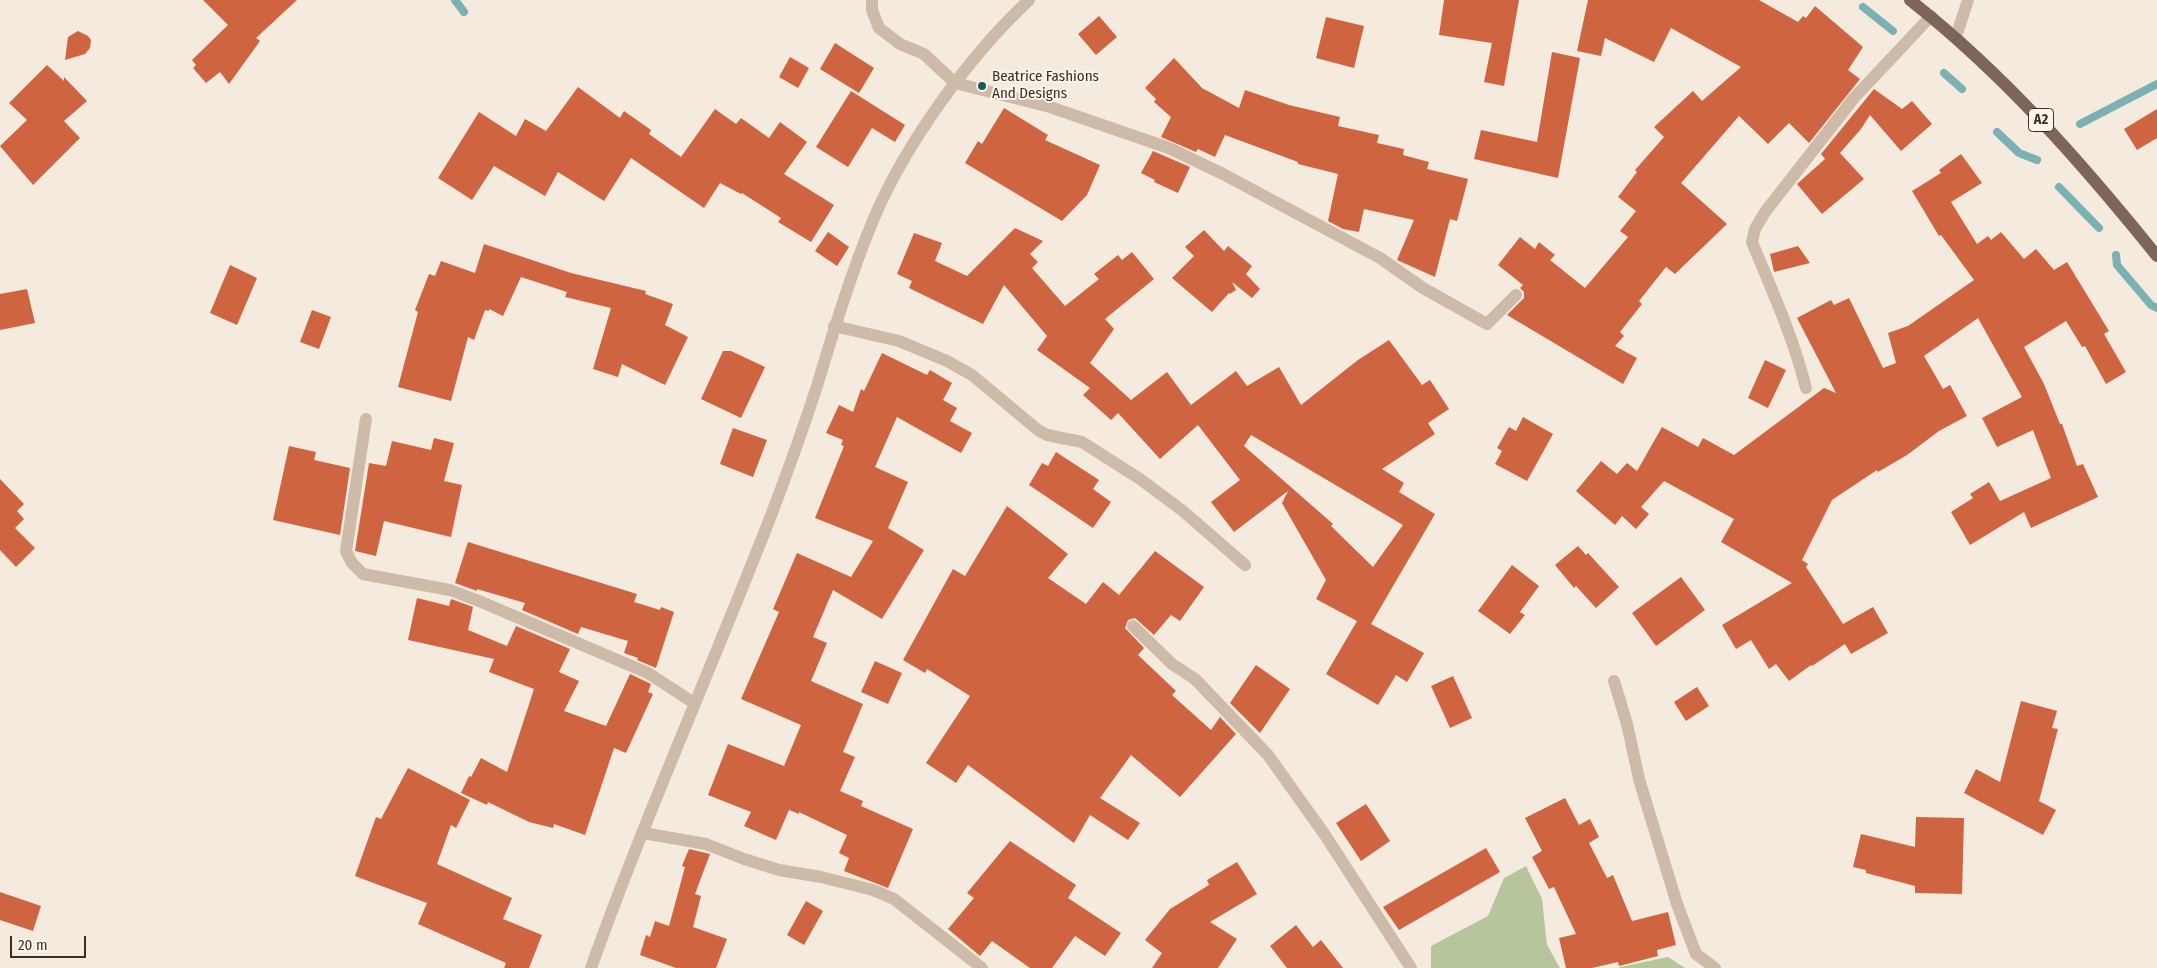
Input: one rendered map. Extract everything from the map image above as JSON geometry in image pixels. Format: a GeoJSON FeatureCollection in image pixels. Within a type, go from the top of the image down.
{"type":"FeatureCollection","features":[{"type":"Feature","properties":{"kind":"main road","name":"A2"},"geometry":{"type":"LineString","coordinates":[[1910,0],[1956,37],[2000,77],[2089,173],[2157,256]]}},
{"type":"Feature","properties":{"kind":"street"},"geometry":{"type":"LineString","coordinates":[[872,0],[872,10],[880,28],[900,44],[924,54],[956,83],[1050,107],[1169,148],[1223,174],[1380,258],[1423,288],[1487,324],[1516,295]]}},
{"type":"Feature","properties":{"kind":"street"},"geometry":{"type":"LineString","coordinates":[[591,968],[694,703],[733,611],[782,485],[808,412],[834,326],[875,216],[926,124],[1005,22],[1029,0]]}},
{"type":"Feature","properties":{"kind":"street"},"geometry":{"type":"LineString","coordinates":[[1956,37],[1968,0]]}},
{"type":"Feature","properties":{"kind":"street"},"geometry":{"type":"LineString","coordinates":[[1806,388],[1788,328],[1752,242],[1756,229],[1765,212],[1854,98],[1931,16]]}},
{"type":"Feature","properties":{"kind":"street"},"geometry":{"type":"LineString","coordinates":[[834,326],[899,341],[960,368],[1038,430],[1047,435],[1082,442],[1166,497],[1245,565]]}},
{"type":"Feature","properties":{"kind":"street"},"geometry":{"type":"LineString","coordinates":[[366,419],[346,551],[352,563],[363,574],[450,590],[648,673],[694,703]]}},
{"type":"Feature","properties":{"kind":"street"},"geometry":{"type":"LineString","coordinates":[[1133,626],[1172,664],[1195,679],[1268,755],[1320,827],[1411,968]]}},
{"type":"Feature","properties":{"kind":"street"},"geometry":{"type":"LineString","coordinates":[[1614,681],[1628,724],[1639,779],[1677,904],[1696,954],[1715,968]]}},
{"type":"Feature","properties":{"kind":"street"},"geometry":{"type":"LineString","coordinates":[[643,833],[706,844],[779,870],[821,877],[873,890],[894,899],[982,968]]}},
{"type":"Feature","properties":{"kind":"green space"},"geometry":{"type":"Polygon","coordinates":[[[1526,866],[1542,899],[1547,945],[1560,968],[1431,968],[1431,946],[1488,916],[1504,878],[1526,866]]]}},
{"type":"Feature","properties":{"kind":"green space"},"geometry":{"type":"Polygon","coordinates":[[[1668,957],[1685,968],[1619,968],[1620,967],[1668,957]]]}},
{"type":"Feature","properties":{"kind":"building"},"geometry":{"type":"Polygon","coordinates":[[[203,0],[297,0],[256,38],[260,41],[229,84],[220,72],[206,83],[193,68],[196,65],[192,60],[228,25],[203,0]]]}},
{"type":"Feature","properties":{"kind":"building"},"geometry":{"type":"Polygon","coordinates":[[[1444,0],[1519,0],[1504,86],[1484,82],[1492,43],[1439,35],[1444,0]]]}},
{"type":"Feature","properties":{"kind":"building"},"geometry":{"type":"Polygon","coordinates":[[[1588,0],[1759,0],[1798,22],[1803,16],[1806,18],[1815,6],[1863,47],[1848,70],[1860,79],[1809,143],[1789,123],[1768,144],[1739,116],[1681,183],[1727,224],[1675,274],[1666,267],[1639,301],[1642,304],[1620,332],[1624,336],[1615,346],[1637,358],[1623,384],[1507,315],[1524,298],[1524,292],[1520,288],[1523,285],[1498,265],[1520,237],[1535,249],[1539,242],[1555,255],[1550,260],[1585,288],[1628,237],[1620,231],[1636,211],[1618,197],[1637,172],[1635,170],[1664,137],[1654,127],[1693,91],[1702,101],[1741,67],[1671,28],[1654,62],[1605,38],[1601,56],[1577,51],[1588,0]]]}},
{"type":"Feature","properties":{"kind":"building"},"geometry":{"type":"Polygon","coordinates":[[[1099,16],[1117,37],[1096,55],[1078,34],[1099,16]]]}},
{"type":"Feature","properties":{"kind":"building"},"geometry":{"type":"Polygon","coordinates":[[[1326,17],[1364,26],[1354,68],[1316,58],[1326,17]]]}},
{"type":"Feature","properties":{"kind":"building"},"geometry":{"type":"Polygon","coordinates":[[[78,31],[88,36],[91,40],[90,48],[85,54],[65,60],[68,37],[78,31]]]}},
{"type":"Feature","properties":{"kind":"building"},"geometry":{"type":"Polygon","coordinates":[[[835,43],[874,68],[859,93],[820,69],[835,43]]]}},
{"type":"Feature","properties":{"kind":"building"},"geometry":{"type":"Polygon","coordinates":[[[1552,52],[1580,58],[1558,178],[1474,159],[1481,130],[1537,142],[1552,52]]]}},
{"type":"Feature","properties":{"kind":"building"},"geometry":{"type":"Polygon","coordinates":[[[790,57],[809,68],[798,88],[779,77],[790,57]]]}},
{"type":"Feature","properties":{"kind":"building"},"geometry":{"type":"Polygon","coordinates":[[[1174,58],[1202,88],[1239,108],[1245,90],[1289,105],[1340,117],[1338,126],[1379,135],[1377,143],[1404,149],[1403,155],[1429,162],[1427,169],[1468,179],[1457,221],[1450,219],[1435,277],[1397,260],[1414,220],[1364,209],[1359,232],[1343,229],[1328,221],[1338,174],[1298,164],[1298,162],[1225,135],[1215,157],[1198,149],[1196,152],[1161,137],[1171,117],[1154,102],[1156,99],[1145,88],[1174,58]]]}},
{"type":"Feature","properties":{"kind":"building"},"geometry":{"type":"Polygon","coordinates":[[[47,65],[64,81],[64,77],[87,101],[64,121],[80,138],[33,185],[0,146],[27,120],[9,103],[47,65]]]}},
{"type":"Feature","properties":{"kind":"building"},"geometry":{"type":"Polygon","coordinates":[[[578,87],[620,118],[624,111],[651,130],[649,134],[681,157],[715,109],[736,124],[741,118],[769,138],[780,122],[807,142],[784,174],[834,205],[811,242],[778,222],[781,218],[742,193],[720,183],[704,208],[631,158],[604,201],[558,172],[545,196],[494,166],[472,200],[438,178],[479,112],[516,136],[525,119],[546,131],[578,87]]]}},
{"type":"Feature","properties":{"kind":"building"},"geometry":{"type":"Polygon","coordinates":[[[1874,89],[1902,109],[1912,101],[1932,124],[1901,151],[1870,115],[1861,129],[1840,153],[1864,179],[1822,214],[1797,184],[1825,159],[1821,154],[1874,89]]]}},
{"type":"Feature","properties":{"kind":"building"},"geometry":{"type":"Polygon","coordinates":[[[851,91],[905,125],[895,142],[872,128],[848,167],[816,147],[851,91]]]}},
{"type":"Feature","properties":{"kind":"building"},"geometry":{"type":"Polygon","coordinates":[[[1004,108],[1048,135],[1045,140],[1100,165],[1087,195],[1062,221],[965,163],[978,141],[982,144],[1004,108]]]}},
{"type":"Feature","properties":{"kind":"building"},"geometry":{"type":"Polygon","coordinates":[[[2157,109],[2157,138],[2137,150],[2124,129],[2157,109]]]}},
{"type":"Feature","properties":{"kind":"building"},"geometry":{"type":"Polygon","coordinates":[[[1153,151],[1190,167],[1178,193],[1154,182],[1155,180],[1141,173],[1153,151]]]}},
{"type":"Feature","properties":{"kind":"building"},"geometry":{"type":"Polygon","coordinates":[[[1961,154],[1982,183],[1951,202],[1977,244],[1988,236],[1991,240],[2001,232],[2024,259],[2036,249],[2054,270],[2067,262],[2109,331],[2104,334],[2126,372],[2106,384],[2085,346],[2082,347],[2066,321],[2024,347],[2044,384],[2060,424],[2062,424],[2077,466],[2083,464],[2098,497],[2031,528],[2024,512],[1970,545],[1951,512],[1973,498],[1970,494],[1989,482],[2000,501],[2051,478],[2033,430],[1997,447],[1982,418],[2022,397],[1978,318],[1924,356],[1943,389],[1950,385],[1967,416],[1939,431],[1907,455],[1878,472],[1877,470],[1832,500],[1802,560],[1808,564],[1806,567],[1843,624],[1873,607],[1888,633],[1851,654],[1845,644],[1789,681],[1776,664],[1769,669],[1751,640],[1736,649],[1722,625],[1792,583],[1721,542],[1734,519],[1664,481],[1641,507],[1649,514],[1636,529],[1622,516],[1615,525],[1576,491],[1601,461],[1617,474],[1627,463],[1637,471],[1662,427],[1698,447],[1703,438],[1734,455],[1824,388],[1836,393],[1797,318],[1831,300],[1834,305],[1849,298],[1883,368],[1896,363],[1888,333],[1908,326],[1974,280],[1941,235],[1939,236],[1912,191],[1941,173],[1939,170],[1961,154]]]}},
{"type":"Feature","properties":{"kind":"building"},"geometry":{"type":"Polygon","coordinates":[[[1015,228],[1043,241],[1030,254],[1038,262],[1032,268],[1065,306],[1099,279],[1094,274],[1118,255],[1122,260],[1132,252],[1154,279],[1105,319],[1114,329],[1090,363],[1131,400],[1167,372],[1191,405],[1236,371],[1247,386],[1279,367],[1301,405],[1358,360],[1389,340],[1422,385],[1430,380],[1449,409],[1428,423],[1435,434],[1382,469],[1404,483],[1399,492],[1435,514],[1371,624],[1424,653],[1407,682],[1396,675],[1378,705],[1326,674],[1357,621],[1316,599],[1326,580],[1282,503],[1288,491],[1234,532],[1211,502],[1240,480],[1198,425],[1160,459],[1118,413],[1111,420],[1083,395],[1090,388],[1037,350],[1047,336],[1004,285],[983,324],[909,288],[912,281],[897,274],[914,233],[942,243],[935,261],[967,276],[1015,228]],[[1251,435],[1244,446],[1333,524],[1331,526],[1373,567],[1403,525],[1251,435]]]}},
{"type":"Feature","properties":{"kind":"building"},"geometry":{"type":"Polygon","coordinates":[[[1204,230],[1224,251],[1228,246],[1252,266],[1246,274],[1260,289],[1252,298],[1232,282],[1236,290],[1229,293],[1212,312],[1172,278],[1194,256],[1185,247],[1204,230]]]}},
{"type":"Feature","properties":{"kind":"building"},"geometry":{"type":"Polygon","coordinates":[[[828,232],[849,247],[837,266],[815,251],[828,232]]]}},
{"type":"Feature","properties":{"kind":"building"},"geometry":{"type":"Polygon","coordinates":[[[484,244],[571,273],[646,291],[645,294],[673,304],[665,325],[688,337],[665,385],[622,364],[618,377],[593,369],[611,308],[565,297],[567,292],[521,277],[503,316],[489,309],[489,311],[485,310],[474,340],[468,337],[451,401],[398,387],[418,312],[415,310],[429,274],[435,276],[441,261],[475,273],[484,244]]]}},
{"type":"Feature","properties":{"kind":"building"},"geometry":{"type":"Polygon","coordinates":[[[1798,246],[1810,263],[1774,272],[1770,254],[1798,246]]]}},
{"type":"Feature","properties":{"kind":"building"},"geometry":{"type":"Polygon","coordinates":[[[230,265],[257,278],[237,325],[210,313],[230,265]]]}},
{"type":"Feature","properties":{"kind":"building"},"geometry":{"type":"Polygon","coordinates":[[[27,289],[35,323],[0,330],[0,294],[27,289]]]}},
{"type":"Feature","properties":{"kind":"building"},"geometry":{"type":"Polygon","coordinates":[[[312,310],[331,317],[319,349],[300,342],[312,310]]]}},
{"type":"Feature","properties":{"kind":"building"},"geometry":{"type":"Polygon","coordinates":[[[723,351],[731,351],[765,367],[741,418],[701,399],[723,351]]]}},
{"type":"Feature","properties":{"kind":"building"},"geometry":{"type":"Polygon","coordinates":[[[882,353],[927,375],[930,370],[952,383],[943,400],[957,408],[950,421],[972,433],[961,453],[897,417],[875,467],[908,482],[888,528],[924,550],[882,619],[833,590],[813,637],[827,643],[811,681],[863,704],[843,752],[855,757],[840,791],[863,801],[861,806],[913,829],[888,888],[844,871],[849,858],[839,853],[847,835],[799,812],[799,814],[789,810],[776,840],[744,826],[751,812],[708,795],[728,744],[784,766],[801,725],[741,699],[779,612],[773,609],[797,553],[851,577],[873,541],[815,518],[844,446],[841,445],[843,440],[826,433],[839,405],[853,412],[861,389],[864,391],[882,353]]]}},
{"type":"Feature","properties":{"kind":"building"},"geometry":{"type":"Polygon","coordinates":[[[1765,360],[1786,370],[1768,408],[1748,398],[1765,360]]]}},
{"type":"Feature","properties":{"kind":"building"},"geometry":{"type":"Polygon","coordinates":[[[1523,417],[1553,434],[1527,481],[1495,464],[1502,451],[1497,448],[1509,427],[1516,431],[1523,417]]]}},
{"type":"Feature","properties":{"kind":"building"},"geometry":{"type":"Polygon","coordinates":[[[733,428],[767,440],[753,477],[720,464],[733,428]]]}},
{"type":"Feature","properties":{"kind":"building"},"geometry":{"type":"Polygon","coordinates":[[[434,438],[454,443],[444,481],[462,485],[451,537],[384,521],[376,556],[355,551],[369,463],[386,466],[392,441],[431,450],[434,438]]]}},
{"type":"Feature","properties":{"kind":"building"},"geometry":{"type":"Polygon","coordinates":[[[289,446],[316,452],[314,460],[350,468],[340,535],[273,520],[289,446]]]}},
{"type":"Feature","properties":{"kind":"building"},"geometry":{"type":"Polygon","coordinates":[[[1056,452],[1099,480],[1093,489],[1111,502],[1093,528],[1029,485],[1042,463],[1048,466],[1056,452]]]}},
{"type":"Feature","properties":{"kind":"building"},"geometry":{"type":"Polygon","coordinates":[[[0,479],[24,504],[17,511],[24,519],[15,528],[35,548],[16,567],[0,550],[0,479]]]}},
{"type":"Feature","properties":{"kind":"building"},"geometry":{"type":"Polygon","coordinates":[[[1007,506],[1068,554],[1048,578],[1086,604],[1103,582],[1119,595],[1155,551],[1204,587],[1180,621],[1171,615],[1154,635],[1135,618],[1128,620],[1125,628],[1144,648],[1138,655],[1176,691],[1172,695],[1211,730],[1220,717],[1236,734],[1180,797],[1131,755],[1100,798],[1140,823],[1128,840],[1090,815],[1074,843],[968,765],[956,783],[926,763],[970,696],[927,669],[925,673],[903,660],[953,569],[965,576],[1007,506]]]}},
{"type":"Feature","properties":{"kind":"building"},"geometry":{"type":"Polygon","coordinates":[[[468,542],[637,594],[634,602],[660,610],[661,607],[674,612],[656,668],[624,653],[628,641],[581,627],[578,634],[522,610],[525,603],[477,589],[477,591],[455,583],[468,542]]]}},
{"type":"Feature","properties":{"kind":"building"},"geometry":{"type":"Polygon","coordinates":[[[1578,546],[1586,555],[1588,553],[1619,587],[1596,608],[1576,586],[1574,588],[1555,565],[1578,546]]]}},
{"type":"Feature","properties":{"kind":"building"},"geometry":{"type":"Polygon","coordinates":[[[1512,565],[1539,586],[1520,612],[1525,615],[1510,634],[1478,611],[1512,565]]]}},
{"type":"Feature","properties":{"kind":"building"},"geometry":{"type":"Polygon","coordinates":[[[1681,577],[1705,610],[1656,646],[1632,613],[1681,577]]]}},
{"type":"Feature","properties":{"kind":"building"},"geometry":{"type":"Polygon","coordinates":[[[417,598],[449,606],[451,599],[473,607],[468,630],[507,646],[516,626],[570,649],[559,672],[579,681],[564,711],[606,726],[630,674],[651,684],[648,692],[653,694],[626,753],[614,748],[585,835],[554,824],[553,828],[529,822],[488,802],[487,805],[461,793],[481,758],[507,772],[534,689],[489,672],[494,659],[408,640],[417,598]]]}},
{"type":"Feature","properties":{"kind":"building"},"geometry":{"type":"Polygon","coordinates":[[[875,661],[902,673],[888,704],[861,692],[875,661]]]}},
{"type":"Feature","properties":{"kind":"building"},"geometry":{"type":"Polygon","coordinates":[[[1256,665],[1290,689],[1260,733],[1230,703],[1256,665]]]}},
{"type":"Feature","properties":{"kind":"building"},"geometry":{"type":"Polygon","coordinates":[[[1453,676],[1472,718],[1450,728],[1431,686],[1453,676]]]}},
{"type":"Feature","properties":{"kind":"building"},"geometry":{"type":"Polygon","coordinates":[[[1697,687],[1709,706],[1686,721],[1674,702],[1697,687]]]}},
{"type":"Feature","properties":{"kind":"building"},"geometry":{"type":"Polygon","coordinates":[[[2021,701],[2057,711],[2052,728],[2058,729],[2039,801],[2056,810],[2043,835],[1964,793],[1976,769],[2000,782],[2021,701]]]}},
{"type":"Feature","properties":{"kind":"building"},"geometry":{"type":"Polygon","coordinates":[[[408,768],[470,800],[456,828],[451,825],[437,864],[512,898],[503,919],[542,935],[529,968],[504,968],[506,963],[418,924],[427,903],[355,876],[376,817],[381,819],[408,768]]]}},
{"type":"Feature","properties":{"kind":"building"},"geometry":{"type":"Polygon","coordinates":[[[1565,798],[1579,825],[1590,819],[1599,837],[1589,843],[1607,878],[1613,875],[1632,921],[1668,912],[1676,945],[1657,950],[1658,956],[1619,966],[1618,962],[1592,968],[1566,968],[1559,938],[1576,934],[1554,887],[1549,889],[1532,857],[1542,851],[1525,818],[1565,798]]]}},
{"type":"Feature","properties":{"kind":"building"},"geometry":{"type":"Polygon","coordinates":[[[1366,804],[1390,841],[1361,861],[1336,823],[1366,804]]]}},
{"type":"Feature","properties":{"kind":"building"},"geometry":{"type":"Polygon","coordinates":[[[1916,817],[1964,818],[1962,894],[1915,893],[1915,886],[1866,873],[1866,870],[1853,867],[1861,834],[1915,847],[1916,817]]]}},
{"type":"Feature","properties":{"kind":"building"},"geometry":{"type":"Polygon","coordinates":[[[1010,841],[1076,885],[1068,898],[1121,933],[1105,956],[1075,936],[1052,968],[1030,968],[992,941],[980,956],[948,929],[974,898],[967,893],[1010,841]]]}},
{"type":"Feature","properties":{"kind":"building"},"geometry":{"type":"Polygon","coordinates":[[[1486,848],[1500,872],[1399,930],[1383,907],[1486,848]]]}},
{"type":"Feature","properties":{"kind":"building"},"geometry":{"type":"Polygon","coordinates":[[[689,849],[710,854],[695,894],[701,896],[693,927],[727,939],[716,968],[676,968],[640,955],[646,935],[650,937],[655,921],[669,926],[685,867],[682,866],[689,849]]]}},
{"type":"Feature","properties":{"kind":"building"},"geometry":{"type":"Polygon","coordinates":[[[1237,862],[1257,894],[1210,922],[1237,939],[1218,968],[1152,968],[1162,953],[1145,940],[1170,909],[1209,885],[1207,880],[1237,862]]]}},
{"type":"Feature","properties":{"kind":"building"},"geometry":{"type":"Polygon","coordinates":[[[0,892],[41,906],[33,931],[0,920],[0,892]]]}},
{"type":"Feature","properties":{"kind":"building"},"geometry":{"type":"Polygon","coordinates":[[[806,901],[823,911],[804,945],[787,935],[806,901]]]}},
{"type":"Feature","properties":{"kind":"building"},"geometry":{"type":"Polygon","coordinates":[[[1296,925],[1313,947],[1321,940],[1343,968],[1287,968],[1270,946],[1296,925]]]}},
{"type":"Feature","properties":{"kind":"waterway"},"geometry":{"type":"LineString","coordinates":[[455,0],[464,12]]}},
{"type":"Feature","properties":{"kind":"waterway"},"geometry":{"type":"LineString","coordinates":[[1863,7],[1893,31]]}},
{"type":"Feature","properties":{"kind":"waterway"},"geometry":{"type":"LineString","coordinates":[[1944,73],[1962,89]]}},
{"type":"Feature","properties":{"kind":"waterway"},"geometry":{"type":"LineString","coordinates":[[2080,124],[2157,84]]}},
{"type":"Feature","properties":{"kind":"waterway"},"geometry":{"type":"LineString","coordinates":[[1997,132],[2019,153],[2037,160]]}},
{"type":"Feature","properties":{"kind":"waterway"},"geometry":{"type":"LineString","coordinates":[[2059,187],[2099,228]]}},
{"type":"Feature","properties":{"kind":"waterway"},"geometry":{"type":"LineString","coordinates":[[2116,255],[2117,265],[2151,305],[2157,308]]}},
{"type":"Feature","properties":{"kind":"place","name":"Beatrice Fashions And Designs"},"geometry":{"type":"Point","coordinates":[982,86]}}]}
